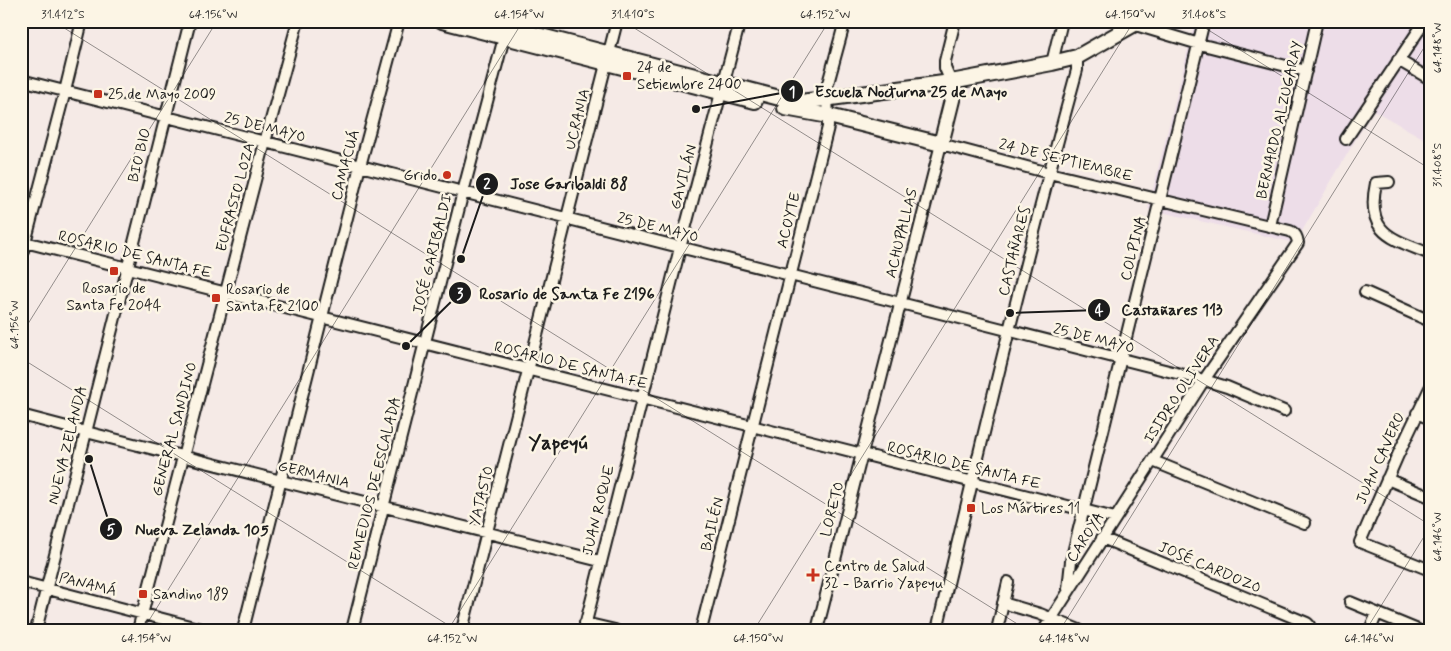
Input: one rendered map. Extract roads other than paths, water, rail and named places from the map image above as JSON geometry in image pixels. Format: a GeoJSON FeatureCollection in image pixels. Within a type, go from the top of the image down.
{"type":"FeatureCollection","features":[{"type":"Feature","properties":{"kind":"main road"},"geometry":{"type":"LineString","coordinates":[[442,21],[505,32],[722,88],[801,102],[951,82],[1077,57],[1132,22]]}},
{"type":"Feature","properties":{"kind":"main road"},"geometry":{"type":"LineString","coordinates":[[484,21],[505,32]]}},
{"type":"Feature","properties":{"kind":"main road","name":"ACHUPALLAS"},"geometry":{"type":"LineString","coordinates":[[941,144],[954,92],[951,82]]}},
{"type":"Feature","properties":{"kind":"main road","name":"24 DE SEPTIEMBRE"},"geometry":{"type":"LineString","coordinates":[[722,88],[797,111],[828,116],[941,144]]}},
{"type":"Feature","properties":{"kind":"street"},"geometry":{"type":"LineString","coordinates":[[21,258],[23,241],[66,91],[82,21]]}},
{"type":"Feature","properties":{"kind":"street","name":"BIO BIO"},"geometry":{"type":"LineString","coordinates":[[127,268],[190,21]]}},
{"type":"Feature","properties":{"kind":"street","name":"EUFRASIO LOZA"},"geometry":{"type":"LineString","coordinates":[[225,293],[298,21]]}},
{"type":"Feature","properties":{"kind":"street","name":"CAMACUÁ"},"geometry":{"type":"LineString","coordinates":[[243,630],[360,166],[399,21]]}},
{"type":"Feature","properties":{"kind":"street","name":"UCRANIA"},"geometry":{"type":"LineString","coordinates":[[528,370],[617,21]]}},
{"type":"Feature","properties":{"kind":"street","name":"GAVILÁN"},"geometry":{"type":"LineString","coordinates":[[641,398],[740,21]]}},
{"type":"Feature","properties":{"kind":"street","name":"ACOYTE"},"geometry":{"type":"LineString","coordinates":[[752,426],[828,127],[827,87],[845,21]]}},
{"type":"Feature","properties":{"kind":"street","name":"ACHUPALLAS"},"geometry":{"type":"LineString","coordinates":[[951,82],[945,68],[945,61],[956,21]]}},
{"type":"Feature","properties":{"kind":"street"},"geometry":{"type":"LineString","coordinates":[[1052,63],[1062,21]]}},
{"type":"Feature","properties":{"kind":"street","name":"COLPINA"},"geometry":{"type":"LineString","coordinates":[[1068,591],[1070,561],[1204,21]]}},
{"type":"Feature","properties":{"kind":"street","name":"BERNARDO ALZUGARAY"},"geometry":{"type":"LineString","coordinates":[[1270,226],[1317,21]]}},
{"type":"Feature","properties":{"kind":"street"},"geometry":{"type":"LineString","coordinates":[[1346,138],[1424,21]]}},
{"type":"Feature","properties":{"kind":"street"},"geometry":{"type":"LineString","coordinates":[[1132,22],[1199,44],[1306,72]]}},
{"type":"Feature","properties":{"kind":"street","name":"JOSÉ GARIBALDI"},"geometry":{"type":"LineString","coordinates":[[424,343],[505,32]]}},
{"type":"Feature","properties":{"kind":"street","name":"CASTAÑARES"},"geometry":{"type":"LineString","coordinates":[[937,630],[1048,173],[1077,70],[1077,57]]}},
{"type":"Feature","properties":{"kind":"street"},"geometry":{"type":"LineString","coordinates":[[1398,60],[1430,79]]}},
{"type":"Feature","properties":{"kind":"street","name":"25 DE MAYO"},"geometry":{"type":"LineString","coordinates":[[21,80],[1204,380],[1227,387],[1284,411]]}},
{"type":"Feature","properties":{"kind":"street","name":"ACHUPALLAS"},"geometry":{"type":"LineString","coordinates":[[861,454],[941,144]]}},
{"type":"Feature","properties":{"kind":"street","name":"24 DE SEPTIEMBRE"},"geometry":{"type":"LineString","coordinates":[[941,144],[1048,173],[1270,226],[1295,234]]}},
{"type":"Feature","properties":{"kind":"street"},"geometry":{"type":"LineString","coordinates":[[1389,182],[1376,183],[1374,209],[1380,227],[1385,234],[1392,238],[1430,254]]}},
{"type":"Feature","properties":{"kind":"street","name":"ISIDRO OLIVERA"},"geometry":{"type":"LineString","coordinates":[[1153,461],[1204,380],[1298,243],[1295,234]]}},
{"type":"Feature","properties":{"kind":"street","name":"ROSARIO DE SANTA FE"},"geometry":{"type":"LineString","coordinates":[[23,241],[1115,518]]}},
{"type":"Feature","properties":{"kind":"street","name":"NUEVA ZELANDA"},"geometry":{"type":"LineString","coordinates":[[36,630],[127,268]]}},
{"type":"Feature","properties":{"kind":"street"},"geometry":{"type":"LineString","coordinates":[[1365,292],[1430,322]]}},
{"type":"Feature","properties":{"kind":"street","name":"GENERAL SANDINO"},"geometry":{"type":"LineString","coordinates":[[138,630],[225,293]]}},
{"type":"Feature","properties":{"kind":"street","name":"REMEDIOS DE ESCALADA"},"geometry":{"type":"LineString","coordinates":[[352,630],[424,343]]}},
{"type":"Feature","properties":{"kind":"street","name":"YATASTO"},"geometry":{"type":"LineString","coordinates":[[462,630],[528,370]]}},
{"type":"Feature","properties":{"kind":"street","name":"JUAN CAVERO"},"geometry":{"type":"LineString","coordinates":[[1430,388],[1360,542],[1430,570]]}},
{"type":"Feature","properties":{"kind":"street","name":"JUAN ROQUE"},"geometry":{"type":"LineString","coordinates":[[585,626],[641,398]]}},
{"type":"Feature","properties":{"kind":"street"},"geometry":{"type":"LineString","coordinates":[[1417,413],[1430,419]]}},
{"type":"Feature","properties":{"kind":"street","name":"GERMANIA"},"geometry":{"type":"LineString","coordinates":[[21,415],[600,561]]}},
{"type":"Feature","properties":{"kind":"street","name":"BAILÉN"},"geometry":{"type":"LineString","coordinates":[[701,630],[752,426]]}},
{"type":"Feature","properties":{"kind":"street","name":"LORETO"},"geometry":{"type":"LineString","coordinates":[[817,630],[861,454]]}},
{"type":"Feature","properties":{"kind":"street"},"geometry":{"type":"LineString","coordinates":[[1153,461],[1305,523]]}},
{"type":"Feature","properties":{"kind":"street","name":"CAROYA"},"geometry":{"type":"LineString","coordinates":[[1044,630],[1153,461]]}},
{"type":"Feature","properties":{"kind":"street"},"geometry":{"type":"LineString","coordinates":[[1387,479],[1430,496]]}},
{"type":"Feature","properties":{"kind":"street","name":"JOSÉ CARDOZO"},"geometry":{"type":"LineString","coordinates":[[1102,538],[1309,626]]}},
{"type":"Feature","properties":{"kind":"street","name":"PANAMÁ"},"geometry":{"type":"LineString","coordinates":[[21,582],[205,630]]}},
{"type":"Feature","properties":{"kind":"street"},"geometry":{"type":"LineString","coordinates":[[997,630],[1008,582]]}},
{"type":"Feature","properties":{"kind":"street"},"geometry":{"type":"LineString","coordinates":[[1350,602],[1418,630]]}},
{"type":"Feature","properties":{"kind":"street"},"geometry":{"type":"LineString","coordinates":[[1004,603],[1051,618],[1079,630]]}},
{"type":"Feature","properties":{"kind":"street"},"geometry":{"type":"LineString","coordinates":[[1370,630],[1377,613]]}},
{"type":"Feature","properties":{"kind":"street"},"geometry":{"type":"LineString","coordinates":[[585,626],[616,630]]}},
{"type":"Feature","properties":{"kind":"place","name":"24 de Setiembre 2400"},"geometry":{"type":"Point","coordinates":[627,76]}},
{"type":"Feature","properties":{"kind":"place","name":"25 de Mayo 2009"},"geometry":{"type":"Point","coordinates":[98,94]}},
{"type":"Feature","properties":{"kind":"place","name":"Escuela Nocturna 25 de Mayo"},"geometry":{"type":"Point","coordinates":[696,109]}},
{"type":"Feature","properties":{"kind":"place","name":"Grido"},"geometry":{"type":"Point","coordinates":[447,175]}},
{"type":"Feature","properties":{"kind":"place","name":"Jose Garibaldi 88"},"geometry":{"type":"Point","coordinates":[461,259]}},
{"type":"Feature","properties":{"kind":"place","name":"Rosario de Santa Fe 2044"},"geometry":{"type":"Point","coordinates":[114,271]}},
{"type":"Feature","properties":{"kind":"place","name":"Rosario de Santa Fe 2100"},"geometry":{"type":"Point","coordinates":[216,298]}},
{"type":"Feature","properties":{"kind":"place","name":"Castañares 113"},"geometry":{"type":"Point","coordinates":[1010,313]}},
{"type":"Feature","properties":{"kind":"place","name":"Rosario de Santa Fe 2196"},"geometry":{"type":"Point","coordinates":[406,346]}},
{"type":"Feature","properties":{"kind":"place","name":"Nueva Zelanda 105"},"geometry":{"type":"Point","coordinates":[89,459]}},
{"type":"Feature","properties":{"kind":"place","name":"Los Mártires 11"},"geometry":{"type":"Point","coordinates":[971,508]}},
{"type":"Feature","properties":{"kind":"place","name":"Centro de Salud 32 - Barrio Yapeyu"},"geometry":{"type":"Point","coordinates":[813,575]}},
{"type":"Feature","properties":{"kind":"place","name":"Sandino 189"},"geometry":{"type":"Point","coordinates":[143,594]}},
{"type":"Feature","properties":{"kind":"district","name":"Yapeyú"},"geometry":{"type":"Point","coordinates":[558,442]}}]}
